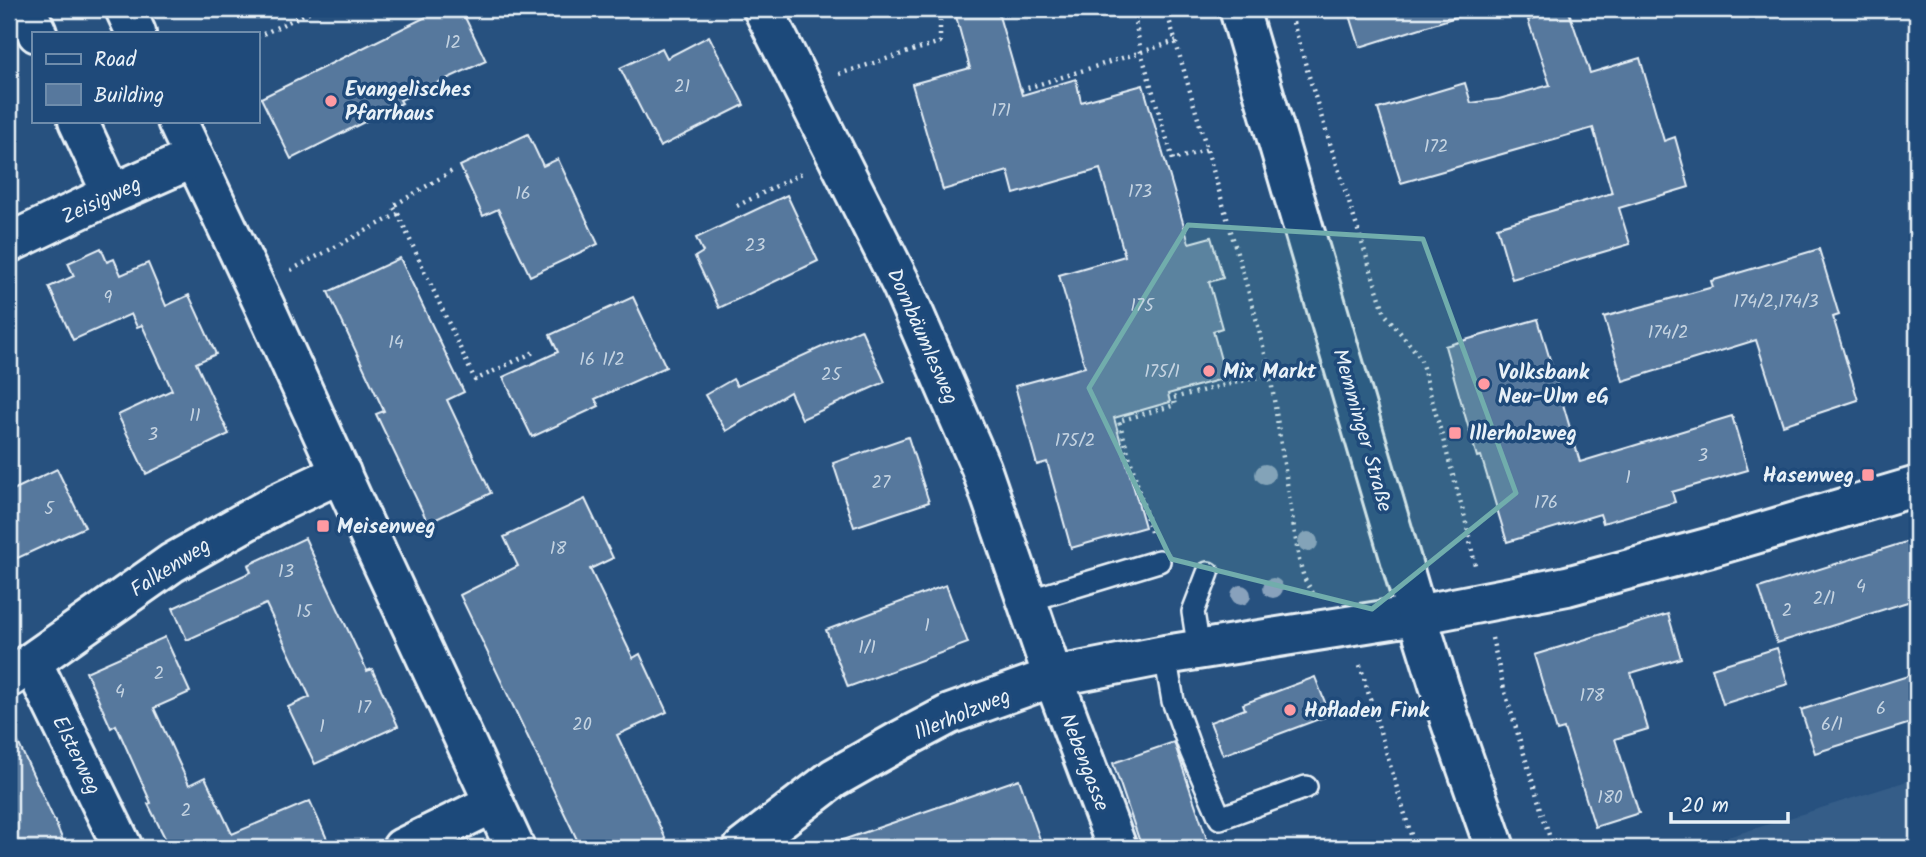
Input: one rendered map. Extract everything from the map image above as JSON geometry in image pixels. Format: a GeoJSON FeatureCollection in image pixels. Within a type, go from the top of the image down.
{"type":"FeatureCollection","features":[{"type":"Feature","properties":{"kind":"street"},"geometry":{"type":"LineString","coordinates":[[26,9],[37,32]]}},
{"type":"Feature","properties":{"kind":"street"},"geometry":{"type":"LineString","coordinates":[[125,9],[136,32]]}},
{"type":"Feature","properties":{"kind":"street","name":"Dornbäumlesweg"},"geometry":{"type":"LineString","coordinates":[[763,9],[902,286],[981,468],[1053,677]]}},
{"type":"Feature","properties":{"kind":"street","name":"Memminger Straße"},"geometry":{"type":"LineString","coordinates":[[1239,9],[1417,615],[1495,848]]}},
{"type":"Feature","properties":{"kind":"street"},"geometry":{"type":"LineString","coordinates":[[78,122],[112,194]]}},
{"type":"Feature","properties":{"kind":"street"},"geometry":{"type":"LineString","coordinates":[[177,122],[515,848]]}},
{"type":"Feature","properties":{"kind":"street","name":"Zeisigweg"},"geometry":{"type":"LineString","coordinates":[[9,243],[194,158]]}},
{"type":"Feature","properties":{"kind":"street","name":"Falkenweg"},"geometry":{"type":"LineString","coordinates":[[20,670],[172,563],[278,503],[341,473]]}},
{"type":"Feature","properties":{"kind":"street"},"geometry":{"type":"LineString","coordinates":[[1417,615],[1580,583],[1917,486]]}},
{"type":"Feature","properties":{"kind":"street","name":"Illerholzweg"},"geometry":{"type":"LineString","coordinates":[[743,848],[834,778],[901,740],[950,714],[1053,677],[1417,615]]}},
{"type":"Feature","properties":{"kind":"street","name":"Elsterweg"},"geometry":{"type":"LineString","coordinates":[[20,670],[123,848]]}},
{"type":"Feature","properties":{"kind":"street","name":"Nebengasse"},"geometry":{"type":"LineString","coordinates":[[1053,677],[1117,848]]}},
{"type":"Feature","properties":{"kind":"street"},"geometry":{"type":"LineString","coordinates":[[402,848],[494,803]]}},
{"type":"Feature","properties":{"kind":"lane"},"geometry":{"type":"LineString","coordinates":[[1027,601],[1159,561]]}},
{"type":"Feature","properties":{"kind":"lane"},"geometry":{"type":"LineString","coordinates":[[1208,573],[1193,612],[1173,701],[1220,818],[1306,787]]}},
{"type":"Feature","properties":{"kind":"path"},"geometry":{"type":"LineString","coordinates":[[259,36],[315,9]]}},
{"type":"Feature","properties":{"kind":"path"},"geometry":{"type":"LineString","coordinates":[[803,86],[940,42],[940,9]]}},
{"type":"Feature","properties":{"kind":"path"},"geometry":{"type":"LineString","coordinates":[[1133,9],[1141,52],[1173,160],[1208,149]]}},
{"type":"Feature","properties":{"kind":"path"},"geometry":{"type":"LineString","coordinates":[[1166,9],[1270,374],[1304,579],[1359,663],[1415,848]]}},
{"type":"Feature","properties":{"kind":"path"},"geometry":{"type":"LineString","coordinates":[[1289,9],[1385,314],[1420,357],[1465,518],[1504,689],[1553,848]]}},
{"type":"Feature","properties":{"kind":"path"},"geometry":{"type":"LineString","coordinates":[[1020,90],[1176,41]]}},
{"type":"Feature","properties":{"kind":"path"},"geometry":{"type":"LineString","coordinates":[[737,206],[838,155]]}},
{"type":"Feature","properties":{"kind":"path"},"geometry":{"type":"LineString","coordinates":[[452,171],[393,205],[475,380],[534,352]]}},
{"type":"Feature","properties":{"kind":"path"},"geometry":{"type":"LineString","coordinates":[[256,288],[398,214]]}},
{"type":"Feature","properties":{"kind":"path"},"geometry":{"type":"LineString","coordinates":[[1153,537],[1119,421],[1175,405],[1173,398],[1270,374]]}},
{"type":"Feature","properties":{"kind":"highlighted area"},"geometry":{"type":"Polygon","coordinates":[[[1188,225],[1423,239],[1516,493],[1372,609],[1171,559],[1089,388],[1188,225]]]}},
{"type":"Feature","properties":{"kind":"shaded area"},"geometry":{"type":"Polygon","coordinates":[[[1917,778],[1917,848],[1693,848],[1917,778]]]}},
{"type":"Feature","properties":{"kind":"building"},"geometry":{"type":"Polygon","coordinates":[[[442,9],[461,9],[486,61],[400,100],[402,103],[291,159],[261,98],[442,9]]]}},
{"type":"Feature","properties":{"kind":"building"},"geometry":{"type":"Polygon","coordinates":[[[954,9],[997,9],[1022,95],[1076,79],[1081,102],[1143,85],[1189,243],[1211,237],[1223,278],[1209,282],[1222,328],[1213,331],[1226,378],[1168,394],[1170,402],[1114,418],[1145,527],[1071,548],[1047,462],[1037,465],[1015,386],[1085,367],[1059,275],[1125,256],[1100,169],[1014,194],[1008,171],[943,190],[912,84],[970,68],[954,9]]]}},
{"type":"Feature","properties":{"kind":"building"},"geometry":{"type":"Polygon","coordinates":[[[1348,9],[1458,9],[1459,16],[1360,47],[1348,9]]]}},
{"type":"Feature","properties":{"kind":"building"},"geometry":{"type":"Polygon","coordinates":[[[1568,9],[1590,73],[1640,58],[1664,141],[1675,137],[1689,187],[1619,208],[1630,244],[1512,279],[1497,227],[1612,193],[1593,128],[1401,183],[1378,109],[1465,83],[1471,103],[1499,99],[1550,85],[1528,20],[1568,9]]]}},
{"type":"Feature","properties":{"kind":"building"},"geometry":{"type":"Polygon","coordinates":[[[709,36],[744,105],[660,147],[620,68],[662,48],[667,58],[709,36]]]}},
{"type":"Feature","properties":{"kind":"building"},"geometry":{"type":"Polygon","coordinates":[[[528,134],[543,166],[558,159],[598,244],[530,276],[498,209],[483,216],[460,166],[528,134]]]}},
{"type":"Feature","properties":{"kind":"building"},"geometry":{"type":"Polygon","coordinates":[[[787,195],[818,261],[719,308],[695,257],[703,252],[696,238],[787,195]]]}},
{"type":"Feature","properties":{"kind":"building"},"geometry":{"type":"Polygon","coordinates":[[[101,248],[107,262],[114,259],[121,275],[148,263],[166,306],[189,295],[216,354],[196,363],[229,434],[146,474],[118,415],[172,390],[142,325],[137,327],[131,314],[73,340],[49,287],[74,276],[68,263],[101,248]]]}},
{"type":"Feature","properties":{"kind":"building"},"geometry":{"type":"Polygon","coordinates":[[[1819,249],[1839,315],[1833,317],[1858,400],[1783,425],[1756,340],[1623,381],[1604,317],[1713,287],[1711,281],[1819,249]]]}},
{"type":"Feature","properties":{"kind":"building"},"geometry":{"type":"Polygon","coordinates":[[[400,258],[464,392],[447,400],[491,493],[428,523],[376,414],[384,411],[328,292],[400,258]]]}},
{"type":"Feature","properties":{"kind":"building"},"geometry":{"type":"Polygon","coordinates":[[[633,297],[666,367],[595,399],[599,406],[532,437],[503,377],[558,352],[550,335],[633,297]]]}},
{"type":"Feature","properties":{"kind":"building"},"geometry":{"type":"Polygon","coordinates":[[[1538,319],[1580,462],[1732,416],[1748,470],[1672,492],[1675,502],[1603,523],[1600,514],[1507,542],[1481,456],[1477,457],[1445,346],[1538,319]]]}},
{"type":"Feature","properties":{"kind":"building"},"geometry":{"type":"Polygon","coordinates":[[[861,329],[885,382],[802,419],[790,392],[726,431],[705,395],[733,379],[737,386],[861,329]]]}},
{"type":"Feature","properties":{"kind":"building"},"geometry":{"type":"Polygon","coordinates":[[[908,437],[929,502],[854,527],[833,463],[908,437]]]}},
{"type":"Feature","properties":{"kind":"building"},"geometry":{"type":"Polygon","coordinates":[[[57,469],[85,527],[9,562],[9,492],[57,469]]]}},
{"type":"Feature","properties":{"kind":"building"},"geometry":{"type":"Polygon","coordinates":[[[585,499],[613,558],[590,569],[633,658],[640,654],[667,712],[617,735],[670,848],[581,848],[460,595],[518,566],[504,537],[585,499]]]}},
{"type":"Feature","properties":{"kind":"building"},"geometry":{"type":"Polygon","coordinates":[[[305,538],[367,671],[372,669],[398,726],[315,764],[288,707],[310,697],[266,604],[187,640],[173,608],[251,572],[248,565],[305,538]]]}},
{"type":"Feature","properties":{"kind":"building"},"geometry":{"type":"Polygon","coordinates":[[[1909,541],[1917,569],[1917,599],[1777,643],[1759,588],[1909,541]]]}},
{"type":"Feature","properties":{"kind":"building"},"geometry":{"type":"Polygon","coordinates":[[[946,585],[968,643],[848,687],[826,630],[946,585]]]}},
{"type":"Feature","properties":{"kind":"building"},"geometry":{"type":"Polygon","coordinates":[[[1668,614],[1681,658],[1631,673],[1648,729],[1615,739],[1639,813],[1595,827],[1564,729],[1557,731],[1534,655],[1668,614]]]}},
{"type":"Feature","properties":{"kind":"building"},"geometry":{"type":"Polygon","coordinates":[[[165,637],[190,692],[154,708],[189,785],[205,777],[232,834],[310,801],[327,839],[306,848],[170,848],[148,804],[151,803],[116,725],[111,728],[86,672],[165,637]]]}},
{"type":"Feature","properties":{"kind":"building"},"geometry":{"type":"Polygon","coordinates":[[[1777,648],[1788,684],[1723,704],[1712,668],[1777,648]]]}},
{"type":"Feature","properties":{"kind":"building"},"geometry":{"type":"Polygon","coordinates":[[[1917,673],[1917,721],[1815,753],[1801,710],[1917,673]]]}},
{"type":"Feature","properties":{"kind":"building"},"geometry":{"type":"Polygon","coordinates":[[[1315,677],[1330,715],[1223,755],[1210,722],[1245,709],[1243,704],[1315,677]]]}},
{"type":"Feature","properties":{"kind":"building"},"geometry":{"type":"Polygon","coordinates":[[[9,723],[56,824],[66,848],[9,848],[9,723]]]}},
{"type":"Feature","properties":{"kind":"building"},"geometry":{"type":"Polygon","coordinates":[[[1174,742],[1210,848],[1142,848],[1113,763],[1174,742]]]}},
{"type":"Feature","properties":{"kind":"building"},"geometry":{"type":"Polygon","coordinates":[[[1019,779],[1043,848],[835,848],[834,843],[1019,779]]]}},
{"type":"Feature","properties":{"kind":"place","name":"Evangelisches Pfarrhaus"},"geometry":{"type":"Point","coordinates":[331,101]}},
{"type":"Feature","properties":{"kind":"place","name":"Mix Markt"},"geometry":{"type":"Point","coordinates":[1209,371]}},
{"type":"Feature","properties":{"kind":"place","name":"Volksbank Neu-Ulm eG"},"geometry":{"type":"Point","coordinates":[1484,384]}},
{"type":"Feature","properties":{"kind":"place","name":"Illerholzweg"},"geometry":{"type":"Point","coordinates":[1455,433]}},
{"type":"Feature","properties":{"kind":"place","name":"Hasenweg"},"geometry":{"type":"Point","coordinates":[1868,475]}},
{"type":"Feature","properties":{"kind":"place","name":"Meisenweg"},"geometry":{"type":"Point","coordinates":[323,526]}},
{"type":"Feature","properties":{"kind":"place","name":"Hofladen Fink"},"geometry":{"type":"Point","coordinates":[1290,710]}}]}
